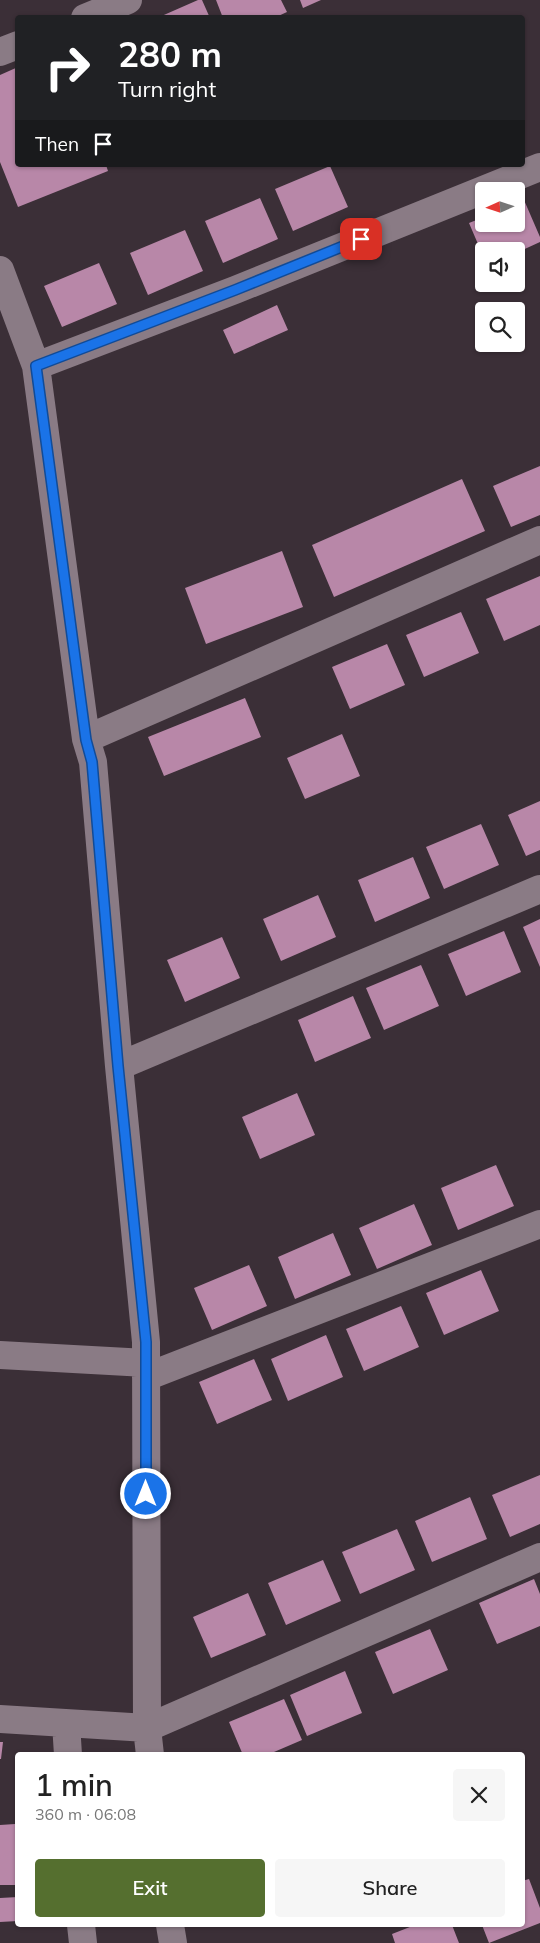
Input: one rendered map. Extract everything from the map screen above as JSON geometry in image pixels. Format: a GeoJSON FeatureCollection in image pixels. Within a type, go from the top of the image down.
{"type":"FeatureCollection","features":[{"type":"Feature","properties":{"kind":"street"},"geometry":{"type":"LineString","coordinates":[[92,15],[128,0]]}},
{"type":"Feature","properties":{"kind":"street"},"geometry":{"type":"LineString","coordinates":[[0,52],[15,46]]}},
{"type":"Feature","properties":{"kind":"street"},"geometry":{"type":"LineString","coordinates":[[36,366],[235,290],[540,166]]}},
{"type":"Feature","properties":{"kind":"street"},"geometry":{"type":"LineString","coordinates":[[0,270],[36,366],[86,740],[92,762],[118,1066],[146,1342],[147,1728],[150,1752]]}},
{"type":"Feature","properties":{"kind":"street"},"geometry":{"type":"LineString","coordinates":[[86,740],[540,540]]}},
{"type":"Feature","properties":{"kind":"street"},"geometry":{"type":"LineString","coordinates":[[118,1066],[540,889]]}},
{"type":"Feature","properties":{"kind":"street"},"geometry":{"type":"LineString","coordinates":[[0,1355],[146,1370],[540,1224]]}},
{"type":"Feature","properties":{"kind":"street"},"geometry":{"type":"LineString","coordinates":[[0,1719],[147,1728],[540,1557]]}},
{"type":"Feature","properties":{"kind":"street"},"geometry":{"type":"LineString","coordinates":[[66,1723],[68,1752]]}},
{"type":"Feature","properties":{"kind":"street"},"geometry":{"type":"LineString","coordinates":[[81,1927],[83,1943]]}},
{"type":"Feature","properties":{"kind":"street"},"geometry":{"type":"LineString","coordinates":[[170,1927],[173,1943]]}},
{"type":"Feature","properties":{"kind":"building"},"geometry":{"type":"Polygon","coordinates":[[[202,0],[209,15],[164,15],[202,0]]]}},
{"type":"Feature","properties":{"kind":"building"},"geometry":{"type":"Polygon","coordinates":[[[216,0],[281,0],[287,12],[280,15],[222,15],[216,0]]]}},
{"type":"Feature","properties":{"kind":"building"},"geometry":{"type":"Polygon","coordinates":[[[300,0],[321,0],[303,8],[300,0]]]}},
{"type":"Feature","properties":{"kind":"building"},"geometry":{"type":"Polygon","coordinates":[[[15,68],[15,167],[107,167],[108,171],[18,207],[0,162],[0,75],[15,68]]]}},
{"type":"Feature","properties":{"kind":"building"},"geometry":{"type":"Polygon","coordinates":[[[330,167],[348,207],[293,231],[275,189],[330,167]]]}},
{"type":"Feature","properties":{"kind":"building"},"geometry":{"type":"Polygon","coordinates":[[[260,198],[278,239],[223,263],[205,221],[260,198]]]}},
{"type":"Feature","properties":{"kind":"building"},"geometry":{"type":"Polygon","coordinates":[[[525,202],[540,237],[540,242],[525,249],[525,242],[477,242],[469,223],[475,221],[475,232],[525,232],[525,202]]]}},
{"type":"Feature","properties":{"kind":"building"},"geometry":{"type":"Polygon","coordinates":[[[185,230],[203,271],[148,295],[130,253],[185,230]]]}},
{"type":"Feature","properties":{"kind":"building"},"geometry":{"type":"Polygon","coordinates":[[[99,263],[117,304],[62,327],[44,286],[99,263]]]}},
{"type":"Feature","properties":{"kind":"building"},"geometry":{"type":"Polygon","coordinates":[[[277,305],[288,330],[234,354],[223,330],[277,305]]]}},
{"type":"Feature","properties":{"kind":"building"},"geometry":{"type":"Polygon","coordinates":[[[540,466],[540,515],[511,527],[493,486],[540,466]]]}},
{"type":"Feature","properties":{"kind":"building"},"geometry":{"type":"Polygon","coordinates":[[[462,479],[485,531],[334,597],[312,545],[462,479]]]}},
{"type":"Feature","properties":{"kind":"building"},"geometry":{"type":"Polygon","coordinates":[[[282,551],[303,607],[206,644],[185,588],[282,551]]]}},
{"type":"Feature","properties":{"kind":"building"},"geometry":{"type":"Polygon","coordinates":[[[540,576],[540,625],[504,641],[486,599],[540,576]]]}},
{"type":"Feature","properties":{"kind":"building"},"geometry":{"type":"Polygon","coordinates":[[[461,612],[479,653],[424,677],[406,635],[461,612]]]}},
{"type":"Feature","properties":{"kind":"building"},"geometry":{"type":"Polygon","coordinates":[[[387,644],[405,685],[350,709],[332,667],[387,644]]]}},
{"type":"Feature","properties":{"kind":"building"},"geometry":{"type":"Polygon","coordinates":[[[245,698],[261,737],[164,776],[148,737],[245,698]]]}},
{"type":"Feature","properties":{"kind":"building"},"geometry":{"type":"Polygon","coordinates":[[[342,734],[360,776],[305,799],[287,758],[342,734]]]}},
{"type":"Feature","properties":{"kind":"building"},"geometry":{"type":"Polygon","coordinates":[[[540,801],[540,850],[526,856],[508,815],[540,801]]]}},
{"type":"Feature","properties":{"kind":"building"},"geometry":{"type":"Polygon","coordinates":[[[481,824],[499,865],[444,889],[426,847],[481,824]]]}},
{"type":"Feature","properties":{"kind":"building"},"geometry":{"type":"Polygon","coordinates":[[[413,857],[430,898],[375,922],[358,880],[413,857]]]}},
{"type":"Feature","properties":{"kind":"building"},"geometry":{"type":"Polygon","coordinates":[[[318,895],[336,937],[281,961],[263,919],[318,895]]]}},
{"type":"Feature","properties":{"kind":"building"},"geometry":{"type":"Polygon","coordinates":[[[540,919],[540,967],[523,927],[540,919]]]}},
{"type":"Feature","properties":{"kind":"building"},"geometry":{"type":"Polygon","coordinates":[[[504,931],[521,972],[466,996],[448,954],[504,931]]]}},
{"type":"Feature","properties":{"kind":"building"},"geometry":{"type":"Polygon","coordinates":[[[222,937],[240,978],[185,1002],[167,960],[222,937]]]}},
{"type":"Feature","properties":{"kind":"building"},"geometry":{"type":"Polygon","coordinates":[[[421,965],[439,1006],[384,1030],[366,988],[421,965]]]}},
{"type":"Feature","properties":{"kind":"building"},"geometry":{"type":"Polygon","coordinates":[[[353,996],[371,1038],[315,1062],[298,1020],[353,996]]]}},
{"type":"Feature","properties":{"kind":"building"},"geometry":{"type":"Polygon","coordinates":[[[297,1093],[315,1135],[260,1159],[242,1117],[297,1093]]]}},
{"type":"Feature","properties":{"kind":"building"},"geometry":{"type":"Polygon","coordinates":[[[496,1165],[514,1206],[458,1230],[441,1188],[496,1165]]]}},
{"type":"Feature","properties":{"kind":"building"},"geometry":{"type":"Polygon","coordinates":[[[414,1204],[432,1245],[377,1269],[359,1228],[414,1204]]]}},
{"type":"Feature","properties":{"kind":"building"},"geometry":{"type":"Polygon","coordinates":[[[333,1233],[351,1275],[295,1299],[278,1257],[333,1233]]]}},
{"type":"Feature","properties":{"kind":"building"},"geometry":{"type":"Polygon","coordinates":[[[249,1265],[267,1306],[212,1330],[194,1288],[249,1265]]]}},
{"type":"Feature","properties":{"kind":"building"},"geometry":{"type":"Polygon","coordinates":[[[481,1270],[499,1311],[444,1335],[426,1293],[481,1270]]]}},
{"type":"Feature","properties":{"kind":"building"},"geometry":{"type":"Polygon","coordinates":[[[401,1306],[419,1347],[364,1371],[346,1329],[401,1306]]]}},
{"type":"Feature","properties":{"kind":"building"},"geometry":{"type":"Polygon","coordinates":[[[326,1335],[343,1377],[288,1401],[271,1359],[326,1335]]]}},
{"type":"Feature","properties":{"kind":"building"},"geometry":{"type":"Polygon","coordinates":[[[254,1359],[272,1400],[217,1424],[199,1382],[254,1359]]]}},
{"type":"Feature","properties":{"kind":"building"},"geometry":{"type":"Polygon","coordinates":[[[540,1475],[540,1524],[510,1537],[492,1495],[540,1475]]]}},
{"type":"Feature","properties":{"kind":"building"},"geometry":{"type":"Polygon","coordinates":[[[470,1497],[487,1539],[432,1562],[415,1521],[470,1497]]]}},
{"type":"Feature","properties":{"kind":"building"},"geometry":{"type":"Polygon","coordinates":[[[397,1529],[415,1570],[360,1594],[342,1552],[397,1529]]]}},
{"type":"Feature","properties":{"kind":"building"},"geometry":{"type":"Polygon","coordinates":[[[323,1560],[341,1601],[286,1625],[268,1583],[323,1560]]]}},
{"type":"Feature","properties":{"kind":"building"},"geometry":{"type":"Polygon","coordinates":[[[534,1579],[540,1594],[540,1626],[497,1644],[479,1603],[534,1579]]]}},
{"type":"Feature","properties":{"kind":"building"},"geometry":{"type":"Polygon","coordinates":[[[248,1593],[266,1635],[211,1658],[193,1617],[248,1593]]]}},
{"type":"Feature","properties":{"kind":"building"},"geometry":{"type":"Polygon","coordinates":[[[430,1629],[448,1670],[393,1694],[375,1652],[430,1629]]]}},
{"type":"Feature","properties":{"kind":"building"},"geometry":{"type":"Polygon","coordinates":[[[345,1671],[362,1713],[307,1736],[290,1695],[345,1671]]]}},
{"type":"Feature","properties":{"kind":"building"},"geometry":{"type":"Polygon","coordinates":[[[284,1699],[302,1740],[274,1752],[242,1752],[229,1722],[284,1699]]]}},
{"type":"Feature","properties":{"kind":"building"},"geometry":{"type":"Polygon","coordinates":[[[0,1742],[3,1742],[1,1759],[0,1759],[0,1742]]]}},
{"type":"Feature","properties":{"kind":"building"},"geometry":{"type":"Polygon","coordinates":[[[15,1824],[15,1885],[0,1885],[0,1825],[15,1824]]]}},
{"type":"Feature","properties":{"kind":"building"},"geometry":{"type":"Polygon","coordinates":[[[529,1879],[540,1908],[540,1923],[489,1943],[483,1927],[525,1927],[525,1880],[529,1879]]]}},
{"type":"Feature","properties":{"kind":"building"},"geometry":{"type":"Polygon","coordinates":[[[15,1897],[15,1921],[0,1922],[0,1898],[15,1897]]]}},
{"type":"Feature","properties":{"kind":"building"},"geometry":{"type":"Polygon","coordinates":[[[410,1927],[453,1927],[459,1943],[395,1943],[392,1934],[410,1927]]]}},
{"type":"Feature","properties":{"kind":"route"},"geometry":{"type":"LineString","coordinates":[[146,1494],[146,1342],[118,1066],[92,762],[86,740],[36,366],[235,290],[361,239]]}}]}
